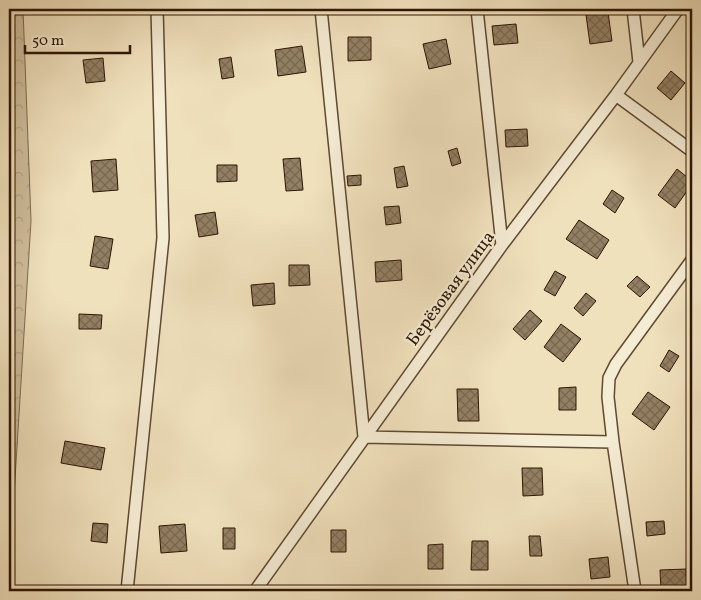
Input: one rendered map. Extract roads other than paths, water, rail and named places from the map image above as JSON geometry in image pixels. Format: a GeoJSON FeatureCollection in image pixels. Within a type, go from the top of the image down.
{"type":"FeatureCollection","features":[{"type":"Feature","properties":{"kind":"street"},"geometry":{"type":"LineString","coordinates":[[127,591],[163,238],[157,9]]}},
{"type":"Feature","properties":{"kind":"street"},"geometry":{"type":"LineString","coordinates":[[321,9],[364,437],[613,442]]}},
{"type":"Feature","properties":{"kind":"street"},"geometry":{"type":"LineString","coordinates":[[477,9],[502,245]]}},
{"type":"Feature","properties":{"kind":"street"},"geometry":{"type":"LineString","coordinates":[[633,9],[638,62]]}},
{"type":"Feature","properties":{"kind":"street","name":"Берёзовая улица"},"geometry":{"type":"LineString","coordinates":[[255,591],[502,245],[616,95],[678,9]]}},
{"type":"Feature","properties":{"kind":"street"},"geometry":{"type":"LineString","coordinates":[[616,95],[692,152]]}},
{"type":"Feature","properties":{"kind":"street"},"geometry":{"type":"LineString","coordinates":[[635,591],[613,442],[608,378],[616,364],[692,260]]}}]}
